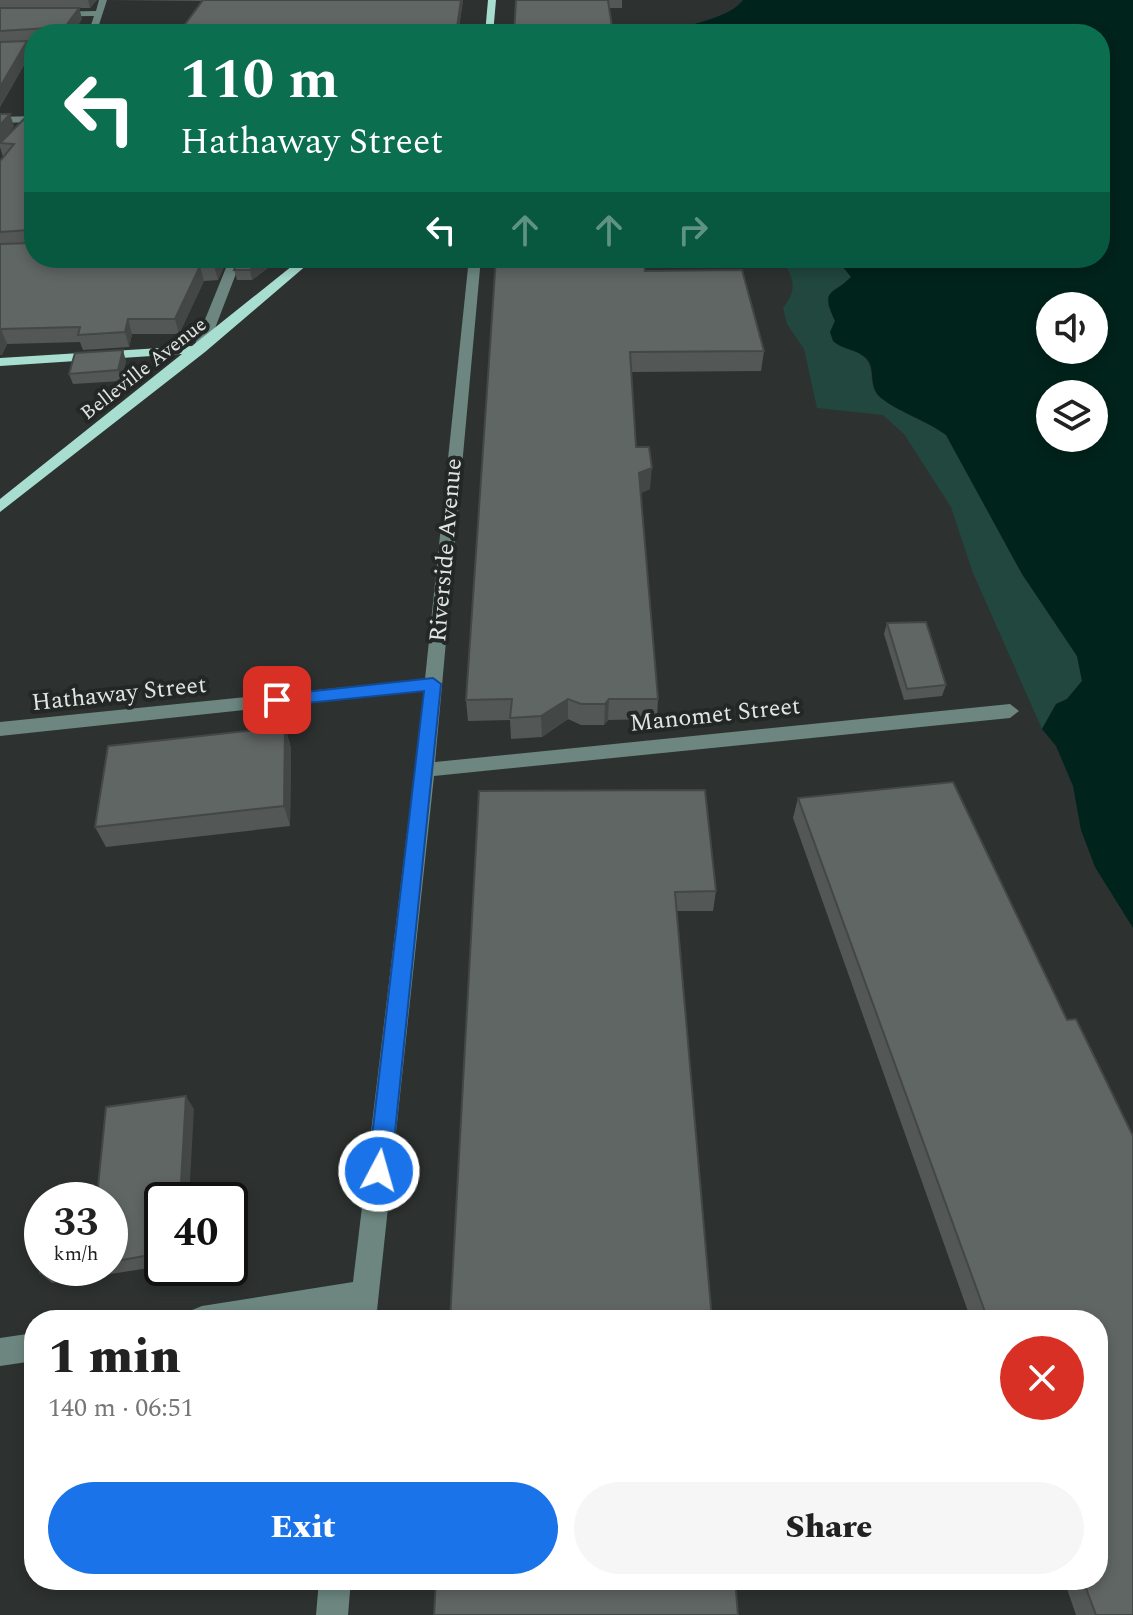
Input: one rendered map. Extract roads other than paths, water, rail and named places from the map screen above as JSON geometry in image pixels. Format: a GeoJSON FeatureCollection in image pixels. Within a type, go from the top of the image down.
{"type":"FeatureCollection","features":[{"type":"Feature","properties":{"kind":"main road"},"geometry":{"type":"LineString","coordinates":[[490,24],[492,0]]}},
{"type":"Feature","properties":{"kind":"main road","name":"Belleville Avenue"},"geometry":{"type":"LineString","coordinates":[[0,507],[297,268]]}},
{"type":"Feature","properties":{"kind":"main road"},"geometry":{"type":"LineString","coordinates":[[0,362],[200,349]]}},
{"type":"Feature","properties":{"kind":"street"},"geometry":{"type":"LineString","coordinates":[[96,24],[103,0]]}},
{"type":"Feature","properties":{"kind":"street"},"geometry":{"type":"LineString","coordinates":[[0,15],[101,13]]}},
{"type":"Feature","properties":{"kind":"street"},"geometry":{"type":"LineString","coordinates":[[0,48],[24,47]]}},
{"type":"Feature","properties":{"kind":"street"},"geometry":{"type":"LineString","coordinates":[[0,120],[24,119]]}},
{"type":"Feature","properties":{"kind":"street"},"geometry":{"type":"LineString","coordinates":[[20,131],[24,127]]}},
{"type":"Feature","properties":{"kind":"street"},"geometry":{"type":"LineString","coordinates":[[200,349],[232,268]]}},
{"type":"Feature","properties":{"kind":"street","name":"Riverside Avenue"},"geometry":{"type":"LineString","coordinates":[[364,1307],[425,770],[474,268]]}},
{"type":"Feature","properties":{"kind":"street","name":"Hathaway Street"},"geometry":{"type":"LineString","coordinates":[[0,729],[433,684]]}},
{"type":"Feature","properties":{"kind":"street","name":"Manomet Street"},"geometry":{"type":"LineString","coordinates":[[425,770],[1010,711]]}},
{"type":"Feature","properties":{"kind":"street"},"geometry":{"type":"LineString","coordinates":[[327,1310],[364,1307]]}},
{"type":"Feature","properties":{"kind":"street"},"geometry":{"type":"LineString","coordinates":[[0,1352],[24,1348]]}},
{"type":"Feature","properties":{"kind":"street"},"geometry":{"type":"LineString","coordinates":[[332,1615],[334,1590]]}}]}
